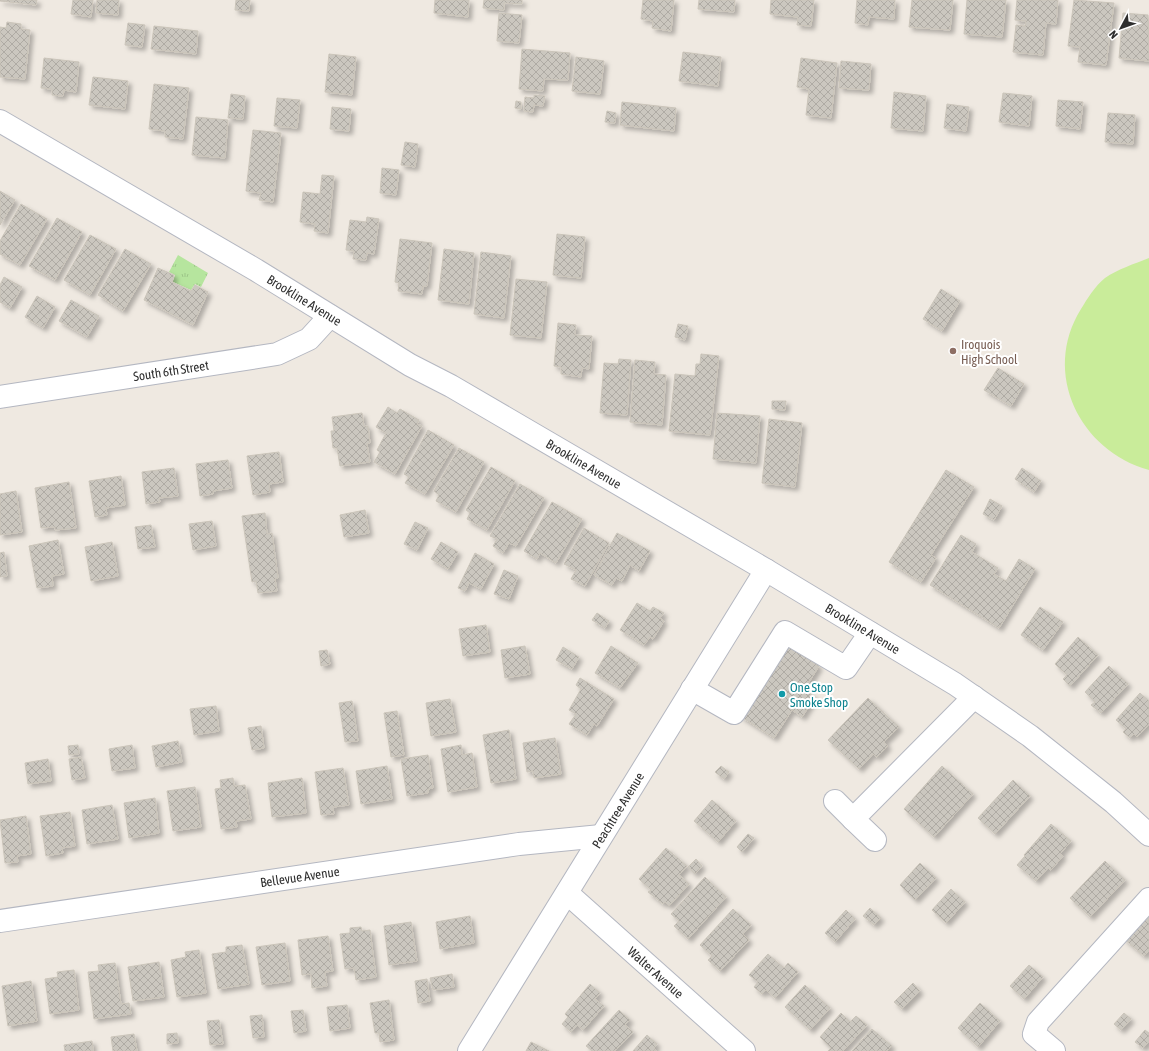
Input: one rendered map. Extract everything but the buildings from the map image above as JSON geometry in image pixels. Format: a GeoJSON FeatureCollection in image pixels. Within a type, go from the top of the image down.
{"type":"FeatureCollection","features":[{"type":"Feature","properties":{"kind":"street","name":"Brookline Avenue"},"geometry":{"type":"LineString","coordinates":[[0,121],[249,266],[410,365],[452,386],[766,570],[974,697],[1030,736],[1112,802],[1149,835]]}},
{"type":"Feature","properties":{"kind":"street","name":"South 6th Street"},"geometry":{"type":"LineString","coordinates":[[0,397],[277,354],[309,339],[330,316]]}},
{"type":"Feature","properties":{"kind":"street","name":"Peachtree Avenue"},"geometry":{"type":"LineString","coordinates":[[469,1051],[766,570]]}},
{"type":"Feature","properties":{"kind":"street"},"geometry":{"type":"LineString","coordinates":[[692,689],[734,713],[785,632],[846,668],[870,633]]}},
{"type":"Feature","properties":{"kind":"street"},"geometry":{"type":"LineString","coordinates":[[853,819],[974,697]]}},
{"type":"Feature","properties":{"kind":"street"},"geometry":{"type":"LineString","coordinates":[[835,801],[875,840]]}},
{"type":"Feature","properties":{"kind":"street","name":"Bellevue Avenue"},"geometry":{"type":"LineString","coordinates":[[0,921],[512,845],[601,836]]}},
{"type":"Feature","properties":{"kind":"street","name":"Walter Avenue"},"geometry":{"type":"LineString","coordinates":[[567,893],[744,1051]]}},
{"type":"Feature","properties":{"kind":"street"},"geometry":{"type":"LineString","coordinates":[[1054,1051],[1034,1034],[1038,1022],[1149,899]]}},
{"type":"Feature","properties":{"kind":"green space"},"geometry":{"type":"Polygon","coordinates":[[[178,255],[208,273],[201,287],[195,284],[191,290],[173,282],[175,275],[169,272],[178,255]]]}},
{"type":"Feature","properties":{"kind":"green space"},"geometry":{"type":"Polygon","coordinates":[[[1149,258],[1149,470],[1125,460],[1104,446],[1087,428],[1074,406],[1067,383],[1065,358],[1070,334],[1081,309],[1101,281],[1126,267],[1149,258]]]}},
{"type":"Feature","properties":{"kind":"place","name":"Iroquois High School"},"geometry":{"type":"Point","coordinates":[953,351]}},
{"type":"Feature","properties":{"kind":"place","name":"One Stop Smoke Shop"},"geometry":{"type":"Point","coordinates":[782,694]}}]}
